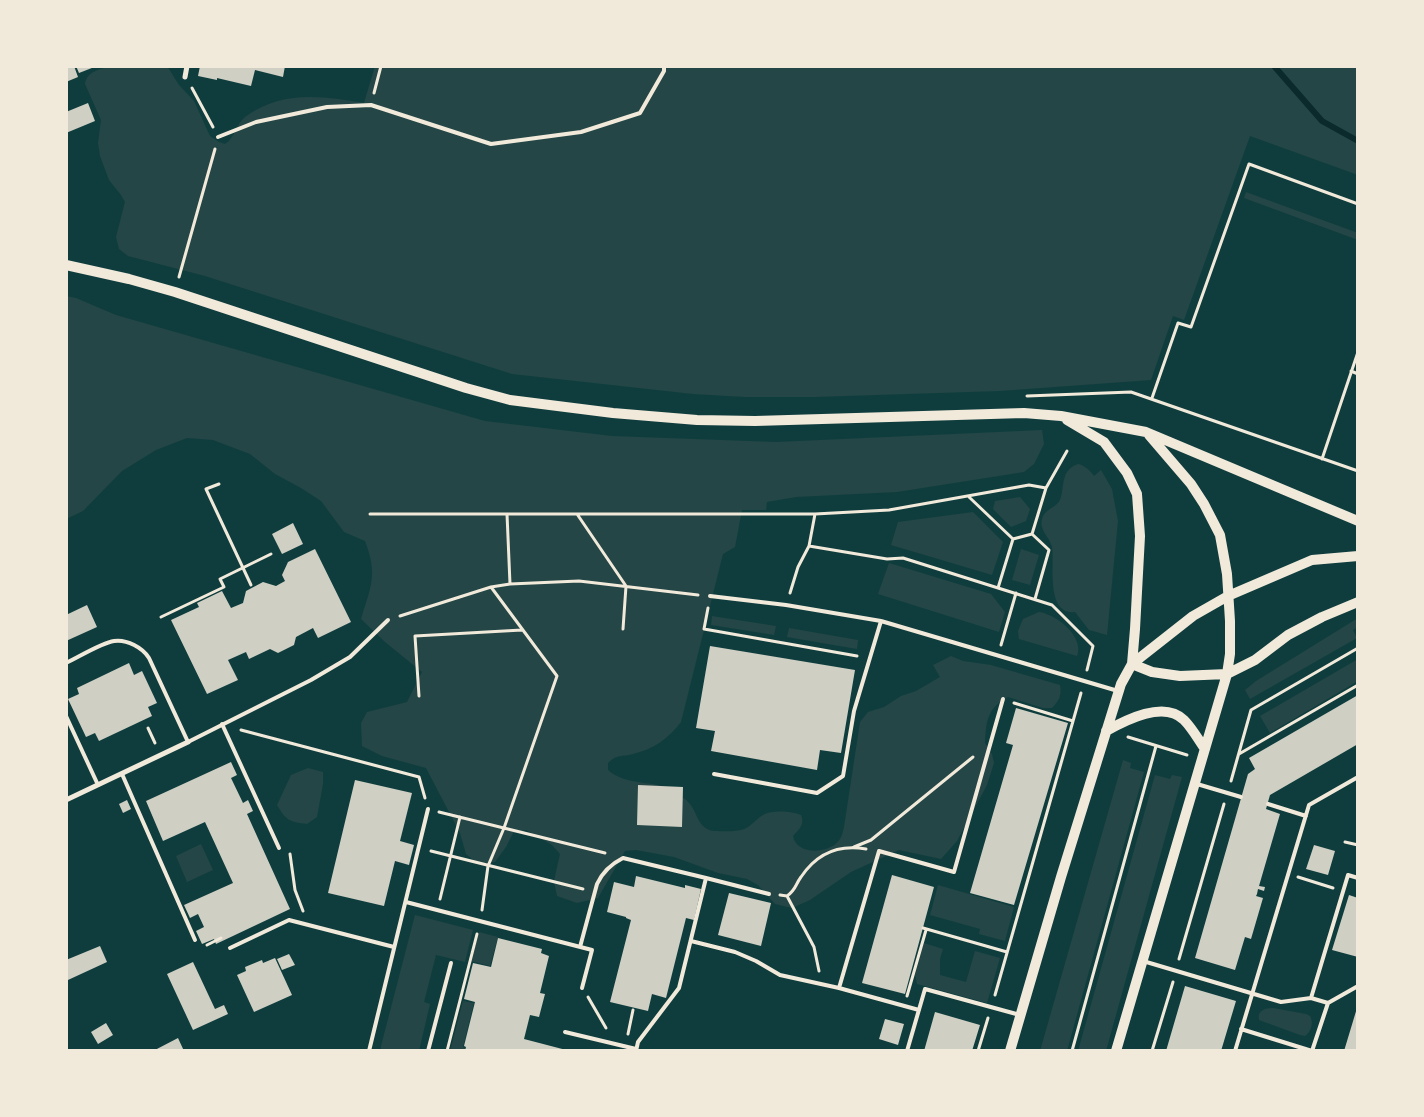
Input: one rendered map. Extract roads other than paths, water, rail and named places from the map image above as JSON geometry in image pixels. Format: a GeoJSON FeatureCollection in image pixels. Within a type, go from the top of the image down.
{"type":"FeatureCollection","features":[{"type":"Feature","properties":{"kind":"main road"},"geometry":{"type":"LineString","coordinates":[[66,265],[130,279],[175,292],[466,388],[510,400],[613,413],[697,420],[755,421],[1024,413],[1061,416],[1146,432],[1358,521]]}},
{"type":"Feature","properties":{"kind":"main road"},"geometry":{"type":"LineString","coordinates":[[1061,416],[1104,442],[1127,474],[1137,494],[1140,536],[1132,664]]}},
{"type":"Feature","properties":{"kind":"main road"},"geometry":{"type":"LineString","coordinates":[[1116,1051],[1227,674],[1230,654],[1227,574],[1220,535],[1191,484],[1146,432]]}},
{"type":"Feature","properties":{"kind":"main road"},"geometry":{"type":"LineString","coordinates":[[1010,1051],[1060,877],[1120,684],[1132,664],[1192,616],[1228,596],[1312,560],[1358,556]]}},
{"type":"Feature","properties":{"kind":"main road"},"geometry":{"type":"LineString","coordinates":[[1132,664],[1152,672],[1180,676],[1227,674],[1256,660],[1288,636],[1322,617],[1358,602]]}},
{"type":"Feature","properties":{"kind":"main road"},"geometry":{"type":"LineString","coordinates":[[1106,731],[1142,714],[1171,713],[1182,718],[1195,733],[1205,749]]}},
{"type":"Feature","properties":{"kind":"street"},"geometry":{"type":"LineString","coordinates":[[186,77],[188,66]]}},
{"type":"Feature","properties":{"kind":"street"},"geometry":{"type":"LineString","coordinates":[[66,800],[188,742]]}},
{"type":"Feature","properties":{"kind":"lane"},"geometry":{"type":"LineString","coordinates":[[218,137],[256,122],[327,107],[370,105],[491,144],[581,132],[640,113],[664,71],[664,66]]}},
{"type":"Feature","properties":{"kind":"lane"},"geometry":{"type":"LineString","coordinates":[[710,596],[786,605],[881,621],[1118,691]]}},
{"type":"Feature","properties":{"kind":"lane"},"geometry":{"type":"LineString","coordinates":[[66,663],[115,641],[129,643],[141,650],[149,658],[188,742],[311,680],[350,657],[388,620]]}},
{"type":"Feature","properties":{"kind":"lane"},"geometry":{"type":"LineString","coordinates":[[714,774],[817,793],[843,776],[854,711],[881,621]]}},
{"type":"Feature","properties":{"kind":"lane"},"geometry":{"type":"LineString","coordinates":[[839,988],[879,851],[954,872],[1003,699]]}},
{"type":"Feature","properties":{"kind":"lane"},"geometry":{"type":"LineString","coordinates":[[66,716],[98,785]]}},
{"type":"Feature","properties":{"kind":"lane"},"geometry":{"type":"LineString","coordinates":[[222,724],[278,848]]}},
{"type":"Feature","properties":{"kind":"lane"},"geometry":{"type":"LineString","coordinates":[[122,774],[195,940]]}},
{"type":"Feature","properties":{"kind":"lane"},"geometry":{"type":"LineString","coordinates":[[1235,1051],[1309,804],[1358,777]]}},
{"type":"Feature","properties":{"kind":"lane"},"geometry":{"type":"LineString","coordinates":[[1194,784],[1241,797]]}},
{"type":"Feature","properties":{"kind":"lane"},"geometry":{"type":"LineString","coordinates":[[1268,804],[1306,816]]}},
{"type":"Feature","properties":{"kind":"lane"},"geometry":{"type":"LineString","coordinates":[[369,1051],[428,809]]}},
{"type":"Feature","properties":{"kind":"lane"},"geometry":{"type":"LineString","coordinates":[[580,947],[594,892],[601,875],[612,864],[623,858],[769,894]]}},
{"type":"Feature","properties":{"kind":"lane"},"geometry":{"type":"LineString","coordinates":[[1311,998],[1348,875],[1358,878]]}},
{"type":"Feature","properties":{"kind":"lane"},"geometry":{"type":"LineString","coordinates":[[565,1032],[636,1050],[638,1042],[679,988],[706,878]]}},
{"type":"Feature","properties":{"kind":"lane"},"geometry":{"type":"LineString","coordinates":[[406,902],[592,950],[582,988]]}},
{"type":"Feature","properties":{"kind":"lane"},"geometry":{"type":"LineString","coordinates":[[230,948],[289,920],[394,947]]}},
{"type":"Feature","properties":{"kind":"lane"},"geometry":{"type":"LineString","coordinates":[[691,941],[735,952],[756,961],[780,975],[839,988],[919,1010]]}},
{"type":"Feature","properties":{"kind":"lane"},"geometry":{"type":"LineString","coordinates":[[1143,961],[1281,1002],[1311,998],[1328,1003]]}},
{"type":"Feature","properties":{"kind":"lane"},"geometry":{"type":"LineString","coordinates":[[428,1051],[451,963]]}},
{"type":"Feature","properties":{"kind":"lane"},"geometry":{"type":"LineString","coordinates":[[1242,1029],[1312,1051],[1328,1003],[1358,986]]}},
{"type":"Feature","properties":{"kind":"lane"},"geometry":{"type":"LineString","coordinates":[[907,1051],[925,989],[1020,1015]]}},
{"type":"Feature","properties":{"kind":"waterway"},"geometry":{"type":"LineString","coordinates":[[1274,66],[1322,121],[1358,141]]}}]}
